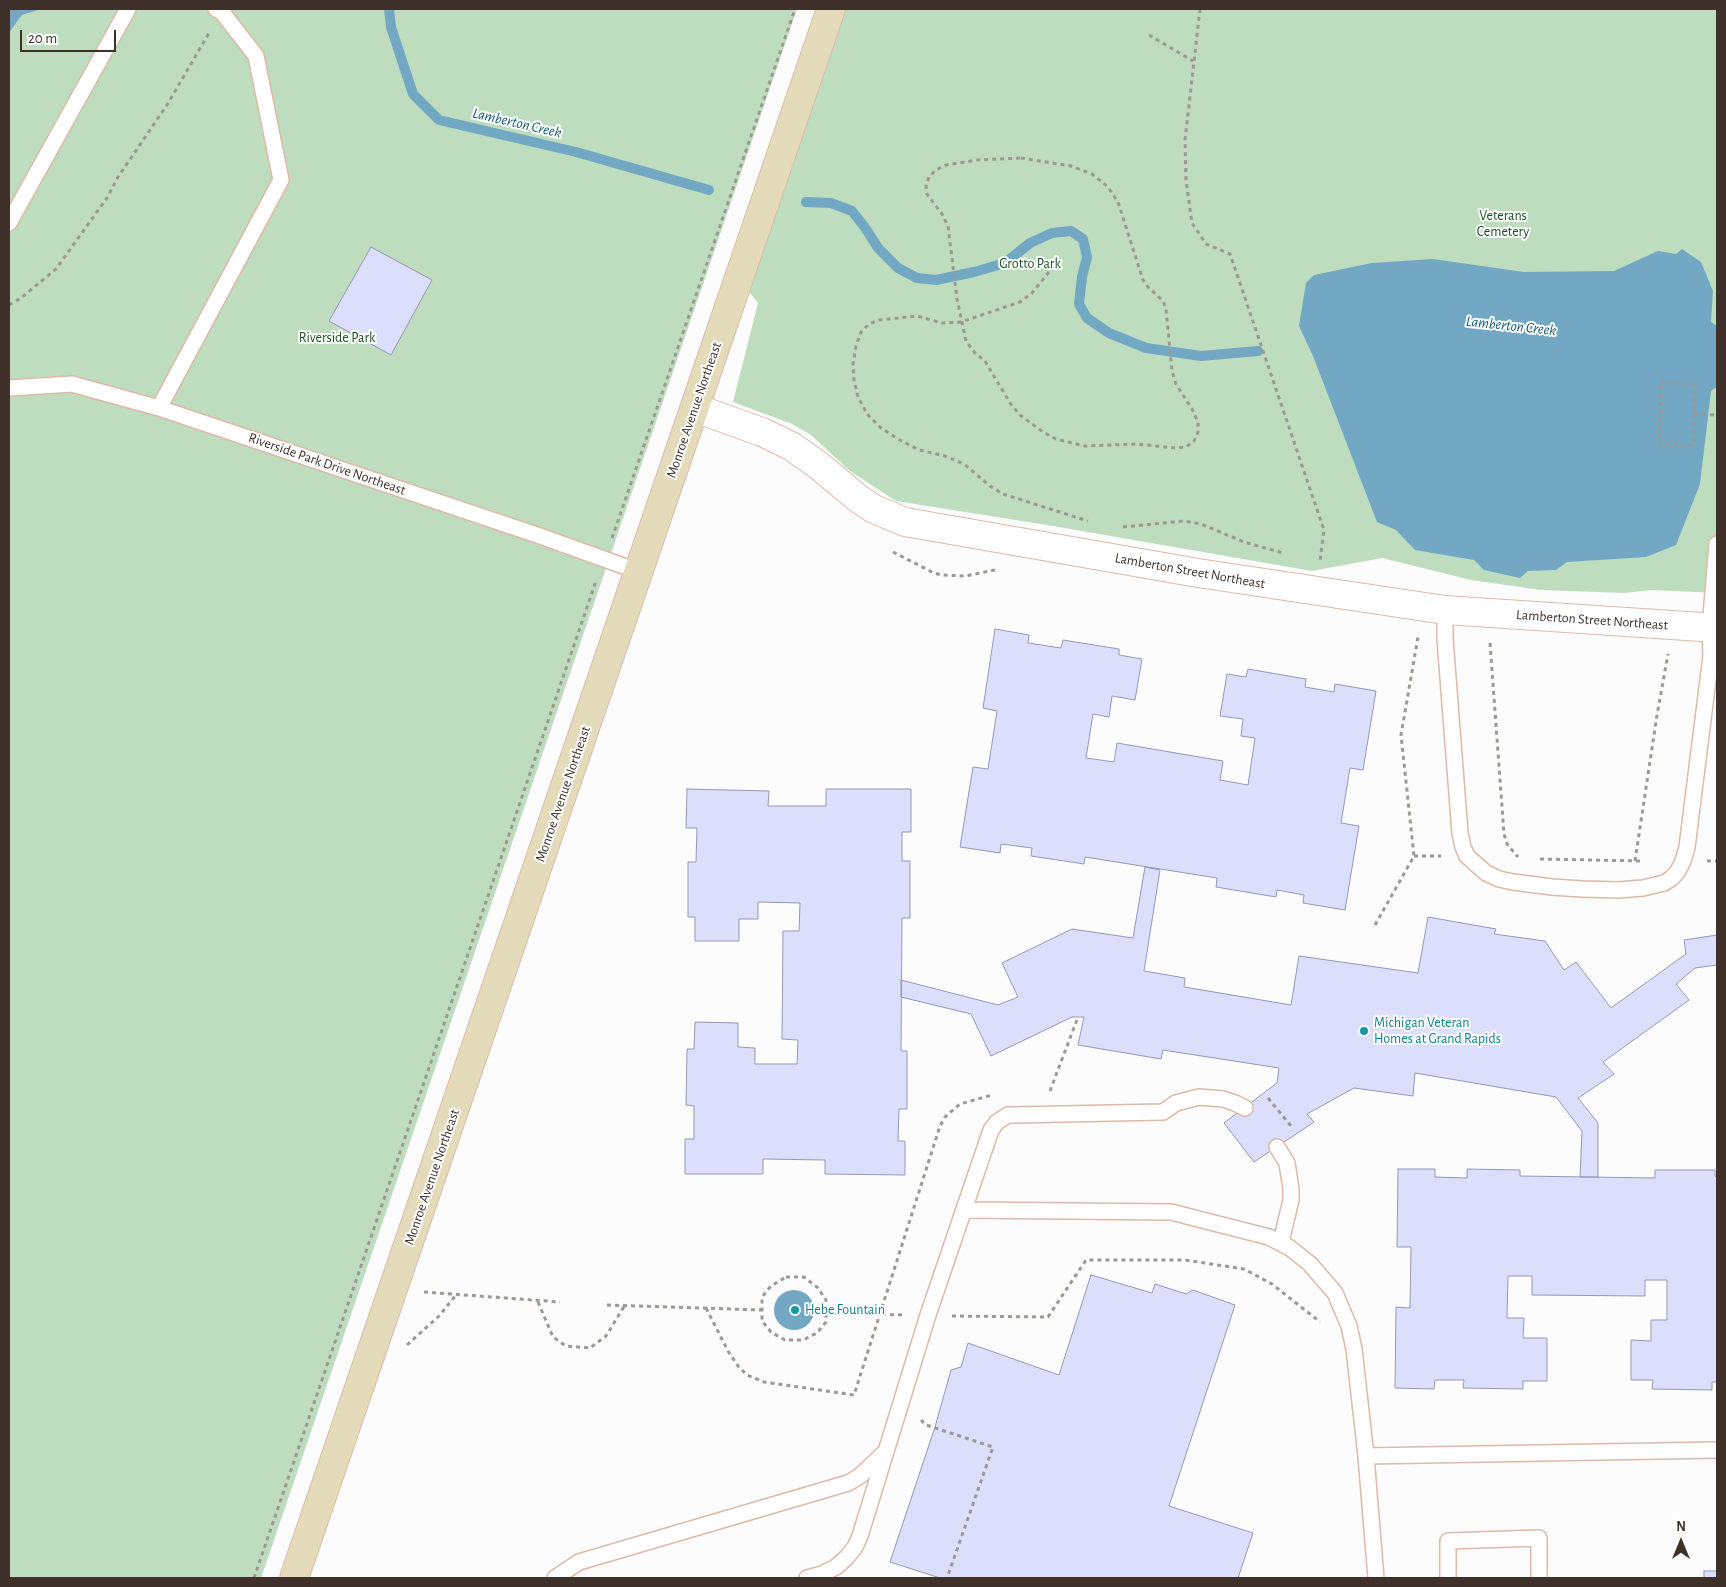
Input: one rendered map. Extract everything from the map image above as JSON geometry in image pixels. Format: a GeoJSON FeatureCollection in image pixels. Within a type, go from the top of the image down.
{"type":"FeatureCollection","features":[{"type":"Feature","properties":{"kind":"main road","name":"Monroe Avenue Northeast"},"geometry":{"type":"LineString","coordinates":[[294,1578],[640,572],[831,9]]}},
{"type":"Feature","properties":{"kind":"street","name":"Lamberton Street Northeast"},"geometry":{"type":"LineString","coordinates":[[695,408],[762,432],[791,446],[818,465],[867,505],[905,522],[1316,592],[1445,610],[1714,628]]}},
{"type":"Feature","properties":{"kind":"lane"},"geometry":{"type":"LineString","coordinates":[[9,223],[128,9]]}},
{"type":"Feature","properties":{"kind":"lane"},"geometry":{"type":"LineString","coordinates":[[159,408],[282,180],[256,56],[219,10]]}},
{"type":"Feature","properties":{"kind":"lane","name":"Riverside Park Drive Northeast"},"geometry":{"type":"LineString","coordinates":[[9,388],[72,384],[159,408],[640,572]]}},
{"type":"Feature","properties":{"kind":"lane"},"geometry":{"type":"LineString","coordinates":[[1445,610],[1445,639],[1460,832],[1467,856],[1486,874],[1499,879],[1552,887],[1618,890],[1643,888],[1664,883],[1672,878],[1683,861],[1711,656],[1717,544]]}},
{"type":"Feature","properties":{"kind":"lane"},"geometry":{"type":"LineString","coordinates":[[807,1578],[822,1574],[836,1567],[848,1557],[855,1547],[865,1521],[928,1315],[991,1130],[997,1122],[1008,1115],[1163,1112],[1176,1103],[1198,1097],[1223,1099],[1245,1108]]}},
{"type":"Feature","properties":{"kind":"lane"},"geometry":{"type":"LineString","coordinates":[[1276,1147],[1287,1163],[1291,1189],[1291,1200],[1281,1242]]}},
{"type":"Feature","properties":{"kind":"lane"},"geometry":{"type":"LineString","coordinates":[[964,1210],[1171,1212],[1269,1237],[1300,1254],[1335,1293],[1350,1326],[1366,1456],[1376,1578]]}},
{"type":"Feature","properties":{"kind":"lane"},"geometry":{"type":"LineString","coordinates":[[1366,1456],[1717,1450]]}},
{"type":"Feature","properties":{"kind":"lane"},"geometry":{"type":"LineString","coordinates":[[555,1578],[579,1562],[848,1483],[872,1467],[886,1451]]}},
{"type":"Feature","properties":{"kind":"lane"},"geometry":{"type":"LineString","coordinates":[[1448,1578],[1448,1541],[1539,1538],[1539,1578]]}},
{"type":"Feature","properties":{"kind":"path"},"geometry":{"type":"LineString","coordinates":[[254,1578],[795,9]]}},
{"type":"Feature","properties":{"kind":"path"},"geometry":{"type":"LineString","coordinates":[[1200,9],[1185,140],[1186,180],[1192,223],[1206,244],[1230,254],[1321,521],[1324,530],[1316,592]]}},
{"type":"Feature","properties":{"kind":"path"},"geometry":{"type":"LineString","coordinates":[[9,305],[21,298],[56,269],[107,198],[118,177],[167,105],[219,10]]}},
{"type":"Feature","properties":{"kind":"path"},"geometry":{"type":"LineString","coordinates":[[1149,35],[1194,61]]}},
{"type":"Feature","properties":{"kind":"path"},"geometry":{"type":"LineString","coordinates":[[1022,158],[1071,166],[1092,174],[1108,187],[1118,202],[1139,272],[1148,287],[1163,301],[1166,309],[1172,370],[1176,384],[1198,422],[1198,432],[1194,441],[1186,447],[1175,448],[1137,444],[1093,446],[1069,443],[1043,432],[1020,415],[1010,403],[985,361],[975,353],[966,341],[961,322],[948,226],[928,194],[926,184],[929,176],[946,165],[977,160],[1022,158]]}},
{"type":"Feature","properties":{"kind":"path"},"geometry":{"type":"LineString","coordinates":[[1049,272],[1032,294],[1020,302],[961,322],[942,323],[917,316],[879,320],[869,324],[861,332],[856,346],[853,364],[854,380],[858,397],[867,414],[881,428],[898,439],[919,450],[945,456],[964,464],[990,486],[1003,494],[1094,523]]}},
{"type":"Feature","properties":{"kind":"path"},"geometry":{"type":"LineString","coordinates":[[1661,383],[1695,384],[1694,414],[1694,445],[1659,444],[1661,383]]}},
{"type":"Feature","properties":{"kind":"path"},"geometry":{"type":"LineString","coordinates":[[1694,414],[1717,415]]}},
{"type":"Feature","properties":{"kind":"path"},"geometry":{"type":"LineString","coordinates":[[1121,528],[1184,521],[1201,524],[1244,542],[1292,555]]}},
{"type":"Feature","properties":{"kind":"path"},"geometry":{"type":"LineString","coordinates":[[1375,925],[1414,856],[1401,735],[1418,636]]}},
{"type":"Feature","properties":{"kind":"path"},"geometry":{"type":"LineString","coordinates":[[1490,643],[1504,834],[1507,844],[1518,858]]}},
{"type":"Feature","properties":{"kind":"path"},"geometry":{"type":"LineString","coordinates":[[1635,861],[1657,714],[1669,652]]}},
{"type":"Feature","properties":{"kind":"path"},"geometry":{"type":"LineString","coordinates":[[1414,856],[1527,858]]}},
{"type":"Feature","properties":{"kind":"path"},"geometry":{"type":"LineString","coordinates":[[1536,859],[1717,861]]}},
{"type":"Feature","properties":{"kind":"path"},"geometry":{"type":"LineString","coordinates":[[1041,1114],[1078,1017]]}},
{"type":"Feature","properties":{"kind":"path"},"geometry":{"type":"LineString","coordinates":[[1264,1094],[1297,1133]]}},
{"type":"Feature","properties":{"kind":"path"},"geometry":{"type":"LineString","coordinates":[[826,1312],[1048,1317],[1086,1260],[1185,1260],[1244,1270],[1272,1284],[1354,1349]]}},
{"type":"Feature","properties":{"kind":"path"},"geometry":{"type":"LineString","coordinates":[[786,1277],[804,1278],[818,1288],[826,1300],[826,1322],[817,1333],[803,1340],[785,1340],[771,1332],[762,1320],[762,1310],[762,1297],[771,1286],[786,1277]]}},
{"type":"Feature","properties":{"kind":"path"},"geometry":{"type":"LineString","coordinates":[[424,1292],[538,1302],[560,1302]]}},
{"type":"Feature","properties":{"kind":"path"},"geometry":{"type":"LineString","coordinates":[[405,1348],[439,1316],[456,1295]]}},
{"type":"Feature","properties":{"kind":"path"},"geometry":{"type":"LineString","coordinates":[[538,1302],[553,1337],[566,1346],[590,1348],[606,1336],[625,1305]]}},
{"type":"Feature","properties":{"kind":"path"},"geometry":{"type":"LineString","coordinates":[[607,1305],[762,1310]]}},
{"type":"Feature","properties":{"kind":"path"},"geometry":{"type":"LineString","coordinates":[[926,1425],[993,1446],[947,1578]]}},
{"type":"Feature","properties":{"kind":"green space","name":"Riverside Park"},"geometry":{"type":"Polygon","coordinates":[[[42,9],[797,9],[261,1578],[9,1578],[9,33],[22,15],[42,9]]]}},
{"type":"Feature","properties":{"kind":"green space"},"geometry":{"type":"Polygon","coordinates":[[[843,9],[1717,9],[1717,593],[1651,590],[1625,593],[1541,590],[1471,580],[1382,558],[1312,571],[896,501],[850,471],[811,435],[792,424],[733,402],[758,303],[749,292],[750,281],[843,9]]]}},
{"type":"Feature","properties":{"kind":"water"},"geometry":{"type":"Polygon","coordinates":[[[9,9],[42,9],[22,15],[9,33],[9,9]]]}},
{"type":"Feature","properties":{"kind":"water"},"geometry":{"type":"Polygon","coordinates":[[[1682,249],[1701,262],[1713,291],[1711,322],[1717,326],[1717,387],[1711,391],[1700,484],[1676,545],[1646,557],[1567,562],[1556,570],[1528,571],[1520,578],[1484,570],[1474,560],[1415,550],[1396,530],[1377,522],[1313,356],[1299,326],[1306,283],[1314,275],[1372,263],[1433,259],[1524,272],[1614,271],[1658,251],[1676,254],[1682,249]]]}},
{"type":"Feature","properties":{"kind":"water","name":"Hebe Fountain"},"geometry":{"type":"Polygon","coordinates":[[[798,1290],[805,1293],[811,1299],[814,1310],[813,1318],[805,1327],[798,1330],[790,1330],[783,1327],[775,1318],[774,1306],[777,1299],[786,1291],[798,1290]]]}},
{"type":"Feature","properties":{"kind":"building"},"geometry":{"type":"Polygon","coordinates":[[[371,247],[432,280],[391,355],[329,321],[371,247]]]}},
{"type":"Feature","properties":{"kind":"building"},"geometry":{"type":"Polygon","coordinates":[[[995,629],[1029,635],[1028,643],[1061,648],[1063,640],[1119,649],[1119,655],[1142,659],[1135,700],[1112,696],[1109,717],[1093,714],[1086,758],[1114,762],[1117,743],[1223,761],[1220,780],[1248,785],[1255,738],[1241,736],[1243,719],[1220,716],[1227,674],[1246,677],[1248,669],[1306,679],[1305,687],[1334,692],[1335,684],[1376,691],[1363,770],[1350,768],[1341,823],[1359,826],[1345,910],[1303,903],[1304,895],[1277,890],[1276,897],[1216,887],[1217,878],[1085,857],[1084,864],[1031,856],[1032,848],[1001,844],[1000,853],[960,847],[973,767],[988,769],[997,711],[983,708],[995,629]]]}},
{"type":"Feature","properties":{"kind":"building"},"geometry":{"type":"Polygon","coordinates":[[[687,789],[769,791],[768,806],[826,806],[826,789],[911,789],[911,832],[902,832],[902,861],[910,861],[910,918],[902,918],[901,1051],[907,1051],[907,1109],[899,1109],[898,1141],[905,1141],[905,1175],[825,1174],[825,1160],[763,1159],[763,1174],[685,1174],[685,1139],[694,1139],[694,1106],[686,1105],[687,1049],[694,1049],[695,1022],[738,1023],[738,1047],[755,1048],[755,1064],[797,1064],[798,1040],[782,1039],[783,931],[799,931],[800,903],[758,902],[758,919],[739,919],[739,941],[695,941],[695,917],[688,917],[688,862],[696,862],[697,828],[686,828],[687,789]]]}},
{"type":"Feature","properties":{"kind":"building","name":"Michigan Veteran Homes at Grand Rapids"},"geometry":{"type":"Polygon","coordinates":[[[1145,867],[1160,870],[1144,971],[1185,978],[1184,987],[1291,1005],[1299,956],[1418,973],[1428,917],[1496,929],[1494,934],[1545,941],[1564,970],[1576,962],[1611,1008],[1686,954],[1684,940],[1717,935],[1717,965],[1695,968],[1676,984],[1689,1000],[1603,1062],[1614,1074],[1578,1098],[1598,1123],[1598,1177],[1580,1177],[1582,1131],[1556,1097],[1415,1073],[1413,1096],[1354,1088],[1307,1114],[1314,1122],[1254,1162],[1224,1123],[1277,1083],[1279,1068],[1163,1050],[1161,1059],[1078,1045],[1084,1017],[1072,1017],[991,1056],[971,1014],[901,997],[901,980],[998,1005],[1018,997],[1002,963],[1072,929],[1133,938],[1145,867]]]}},
{"type":"Feature","properties":{"kind":"building"},"geometry":{"type":"Polygon","coordinates":[[[1398,1169],[1435,1169],[1435,1177],[1467,1178],[1467,1169],[1520,1170],[1520,1176],[1655,1178],[1655,1170],[1715,1170],[1715,1176],[1717,1177],[1717,1382],[1712,1382],[1712,1390],[1652,1389],[1653,1380],[1631,1380],[1631,1340],[1651,1341],[1651,1320],[1667,1320],[1667,1280],[1645,1280],[1645,1296],[1532,1295],[1532,1276],[1508,1276],[1507,1318],[1524,1318],[1523,1338],[1547,1338],[1547,1381],[1523,1381],[1523,1389],[1463,1388],[1464,1380],[1435,1380],[1434,1389],[1395,1388],[1396,1307],[1410,1308],[1411,1247],[1397,1247],[1398,1169]]]}},
{"type":"Feature","properties":{"kind":"building"},"geometry":{"type":"Polygon","coordinates":[[[1091,1275],[1152,1293],[1155,1284],[1186,1294],[1193,1290],[1235,1305],[1169,1506],[1253,1533],[1238,1578],[940,1578],[890,1562],[935,1427],[951,1370],[961,1367],[968,1343],[1059,1375],[1091,1275]]]}},
{"type":"Feature","properties":{"kind":"building"},"geometry":{"type":"Polygon","coordinates":[[[1704,1571],[1717,1571],[1717,1578],[1704,1578],[1704,1571]]]}},
{"type":"Feature","properties":{"kind":"waterway","name":"Lamberton Creek"},"geometry":{"type":"LineString","coordinates":[[389,9],[391,27],[413,94],[439,120],[576,152],[709,190]]}},
{"type":"Feature","properties":{"kind":"waterway","name":"Lamberton Creek"},"geometry":{"type":"LineString","coordinates":[[806,202],[831,203],[852,211],[878,248],[898,268],[917,278],[936,280],[1005,263],[1030,243],[1052,233],[1071,231],[1083,239],[1087,257],[1082,277],[1079,304],[1087,318],[1109,333],[1146,348],[1201,356],[1258,351]]}},
{"type":"Feature","properties":{"kind":"place","name":"Michigan Veteran Homes at Grand Rapids"},"geometry":{"type":"Point","coordinates":[1364,1031]}},
{"type":"Feature","properties":{"kind":"place","name":"Hebe Fountain"},"geometry":{"type":"Point","coordinates":[795,1310]}},
{"type":"Feature","properties":{"kind":"park label","name":"Veterans Cemetery"},"geometry":{"type":"Point","coordinates":[1503,224]}},
{"type":"Feature","properties":{"kind":"park label","name":"Grotto Park"},"geometry":{"type":"Point","coordinates":[1030,264]}}]}
